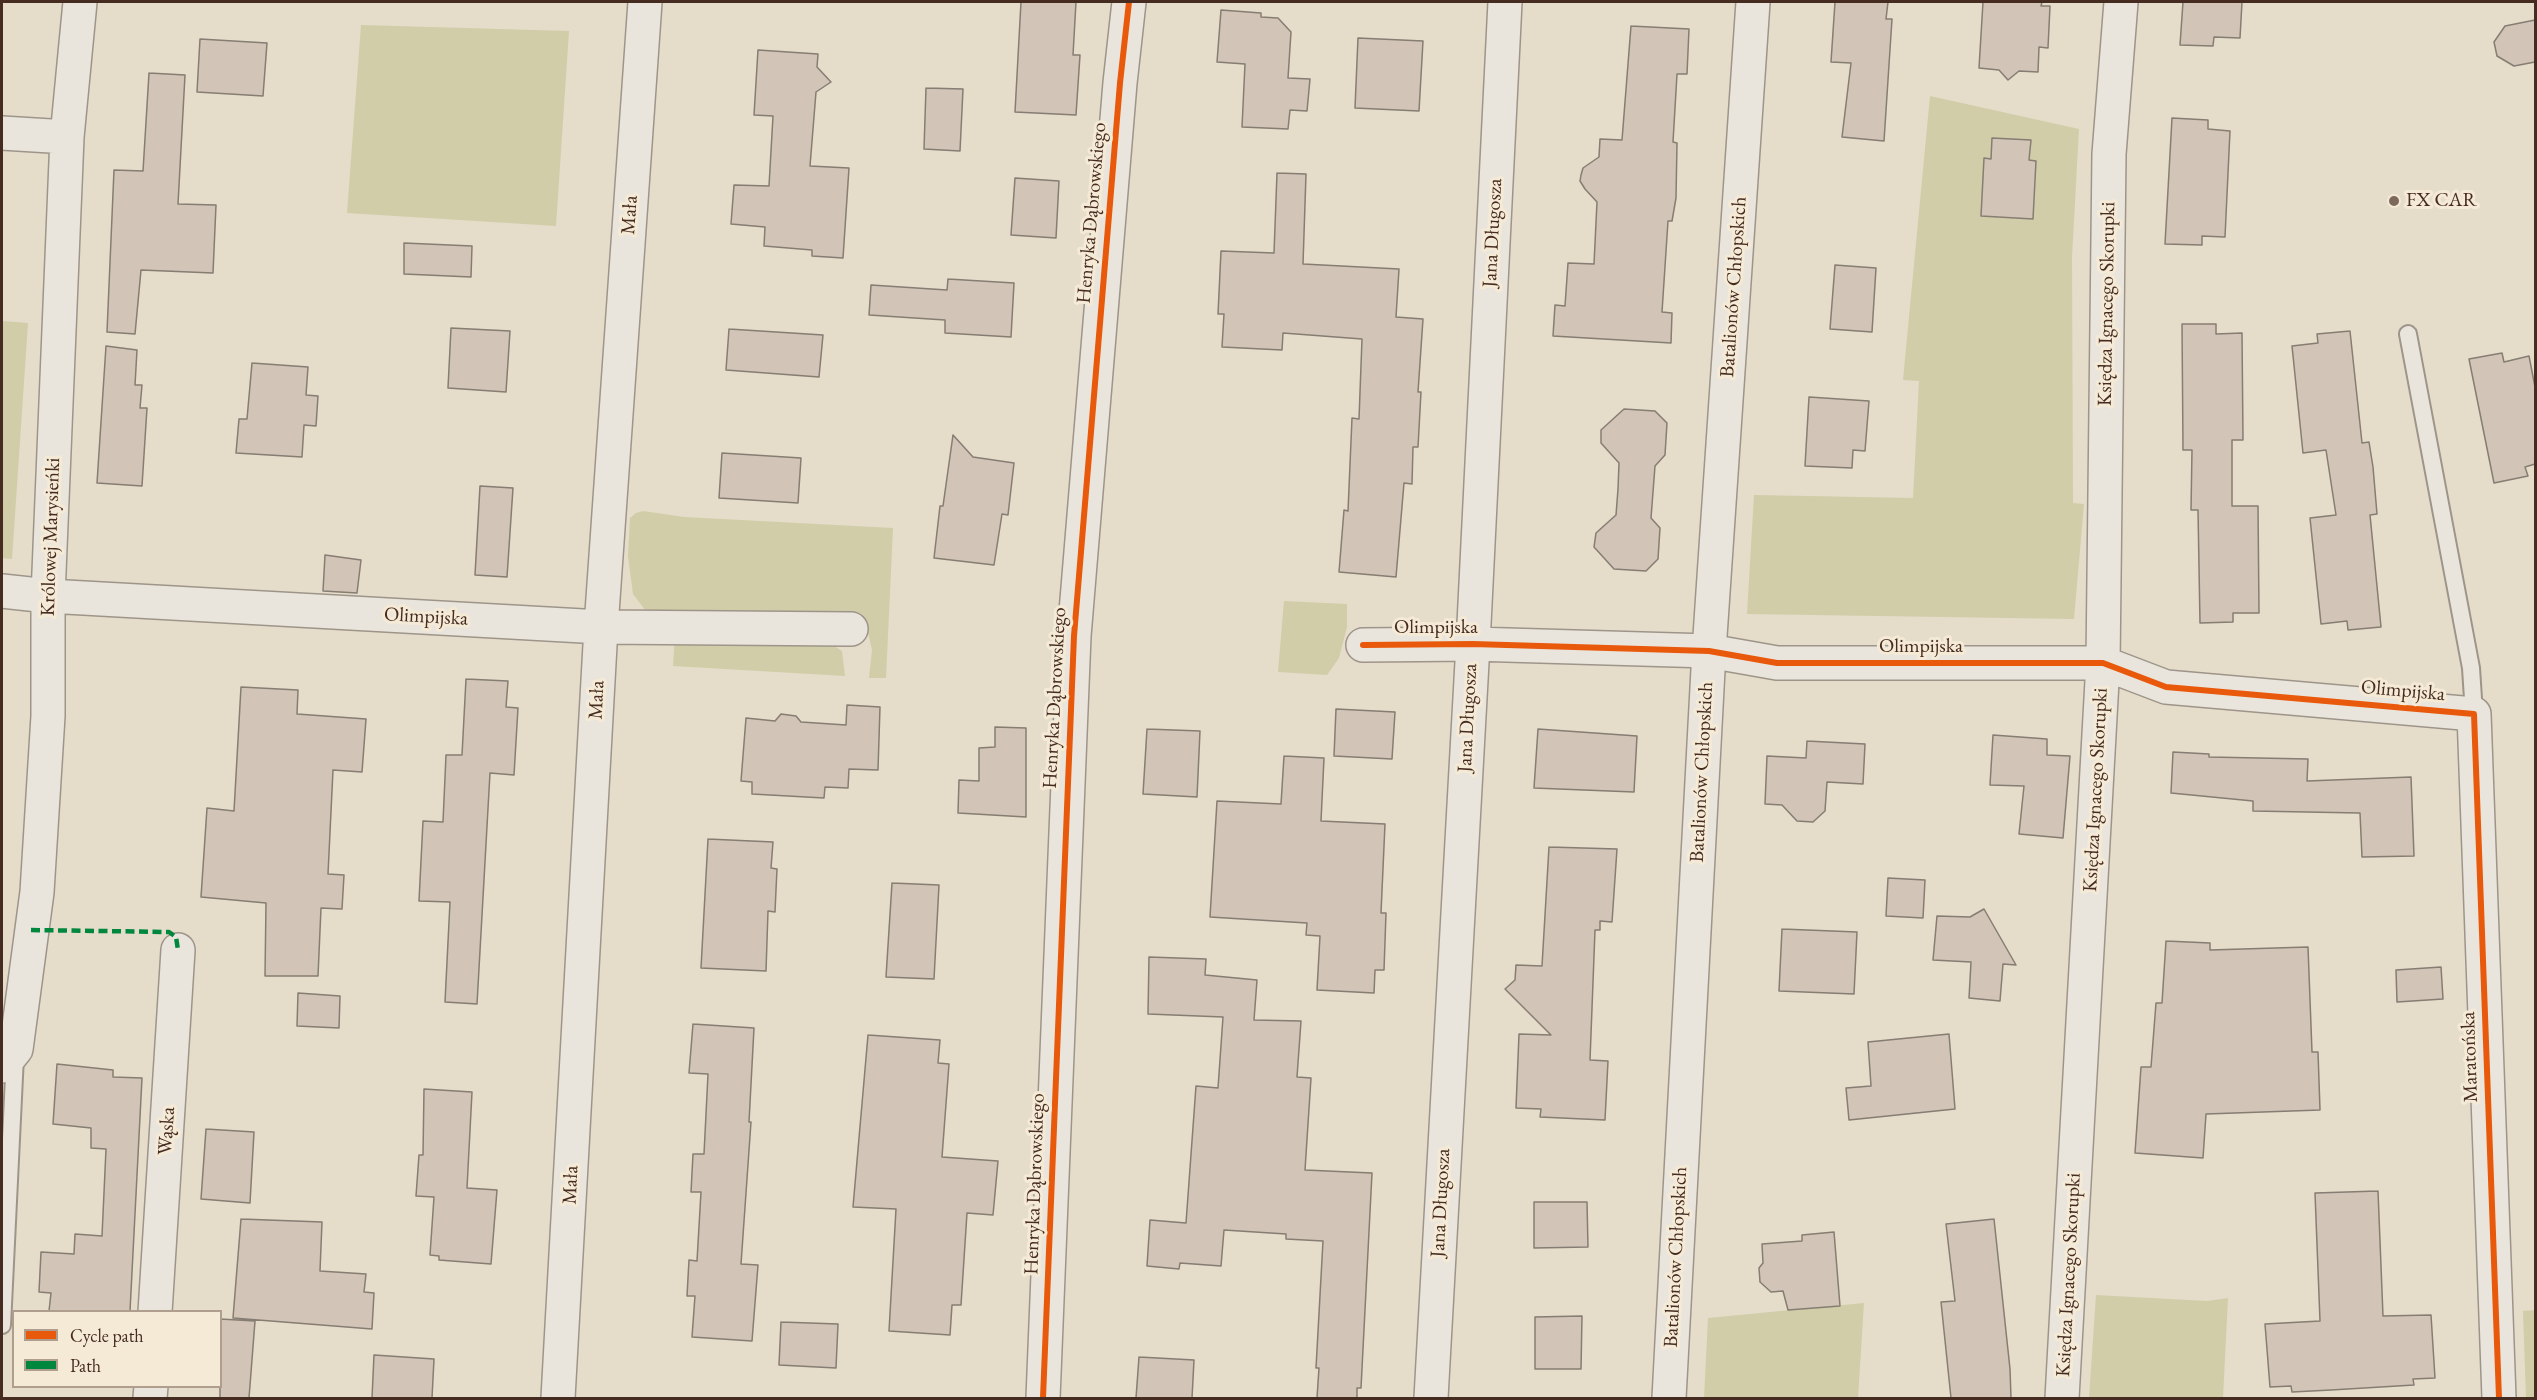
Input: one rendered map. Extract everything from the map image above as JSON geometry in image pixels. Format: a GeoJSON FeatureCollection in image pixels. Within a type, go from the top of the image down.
{"type":"FeatureCollection","features":[{"type":"Feature","properties":{"kind":"street","name":"Królowej Marysieńki"},"geometry":{"type":"LineString","coordinates":[[8,1058],[37,892],[48,716],[48,596],[67,137],[80,2]]}},
{"type":"Feature","properties":{"kind":"street","name":"Mała"},"geometry":{"type":"LineString","coordinates":[[558,1398],[601,627],[645,2]]}},
{"type":"Feature","properties":{"kind":"street","name":"Henryka Dąbrowskiego"},"geometry":{"type":"LineString","coordinates":[[1043,1398],[1074,636],[1120,83],[1129,2]]}},
{"type":"Feature","properties":{"kind":"street","name":"Jana Długosza"},"geometry":{"type":"LineString","coordinates":[[1431,1398],[1473,644],[1505,2]]}},
{"type":"Feature","properties":{"kind":"street","name":"Batalionów Chłopskich"},"geometry":{"type":"LineString","coordinates":[[1669,1398],[1709,651],[1753,2]]}},
{"type":"Feature","properties":{"kind":"street","name":"Księdza Ignacego Skorupki"},"geometry":{"type":"LineString","coordinates":[[2062,1398],[2103,663],[2109,154],[2121,2]]}},
{"type":"Feature","properties":{"kind":"street"},"geometry":{"type":"LineString","coordinates":[[2,133],[67,137]]}},
{"type":"Feature","properties":{"kind":"street","name":"Olimpijska"},"geometry":{"type":"LineString","coordinates":[[2,591],[48,596],[601,627],[851,629]]}},
{"type":"Feature","properties":{"kind":"street","name":"Olimpijska"},"geometry":{"type":"LineString","coordinates":[[1363,645],[1473,644],[1709,651],[1777,663],[2103,663],[2166,687],[2474,714]]}},
{"type":"Feature","properties":{"kind":"street","name":"Maratońska"},"geometry":{"type":"LineString","coordinates":[[2474,714],[2499,1398]]}},
{"type":"Feature","properties":{"kind":"street","name":"Wąska"},"geometry":{"type":"LineString","coordinates":[[155,1310],[178,950]]}},
{"type":"Feature","properties":{"kind":"lane"},"geometry":{"type":"LineString","coordinates":[[2408,334],[2471,668],[2474,714]]}},
{"type":"Feature","properties":{"kind":"lane"},"geometry":{"type":"LineString","coordinates":[[2,1325],[8,1058]]}},
{"type":"Feature","properties":{"kind":"shaded area"},"geometry":{"type":"Polygon","coordinates":[[[361,25],[569,31],[556,226],[347,213],[361,25]]]}},
{"type":"Feature","properties":{"kind":"shaded area"},"geometry":{"type":"Polygon","coordinates":[[[1930,96],[2079,129],[2072,257],[2073,503],[2084,504],[2074,619],[1747,614],[1754,495],[1913,498],[1919,381],[1903,380],[1930,96]]]}},
{"type":"Feature","properties":{"kind":"shaded area"},"geometry":{"type":"Polygon","coordinates":[[[2,321],[28,323],[12,559],[2,558],[2,321]]]}},
{"type":"Feature","properties":{"kind":"shaded area"},"geometry":{"type":"Polygon","coordinates":[[[643,511],[684,517],[893,528],[886,678],[869,678],[872,650],[866,624],[850,615],[648,614],[633,594],[628,556],[630,518],[643,511]]]}},
{"type":"Feature","properties":{"kind":"shaded area"},"geometry":{"type":"Polygon","coordinates":[[[1284,601],[1347,604],[1347,627],[1339,658],[1327,675],[1278,672],[1284,601]]]}},
{"type":"Feature","properties":{"kind":"shaded area"},"geometry":{"type":"Polygon","coordinates":[[[675,635],[831,644],[842,651],[845,676],[673,666],[675,635]]]}},
{"type":"Feature","properties":{"kind":"shaded area"},"geometry":{"type":"Polygon","coordinates":[[[2096,1295],[2207,1301],[2228,1298],[2223,1398],[2089,1398],[2096,1295]]]}},
{"type":"Feature","properties":{"kind":"shaded area"},"geometry":{"type":"Polygon","coordinates":[[[1864,1303],[1858,1398],[1704,1398],[1708,1318],[1864,1303]]]}},
{"type":"Feature","properties":{"kind":"shaded area"},"geometry":{"type":"Polygon","coordinates":[[[2535,1310],[2535,1398],[2526,1398],[2523,1311],[2535,1310]]]}},
{"type":"Feature","properties":{"kind":"building"},"geometry":{"type":"Polygon","coordinates":[[[1021,2],[1076,2],[1073,55],[1080,55],[1076,115],[1015,112],[1021,2]]]}},
{"type":"Feature","properties":{"kind":"building"},"geometry":{"type":"Polygon","coordinates":[[[1835,2],[1888,2],[1886,19],[1892,19],[1884,141],[1842,137],[1851,63],[1831,62],[1835,2]]]}},
{"type":"Feature","properties":{"kind":"building"},"geometry":{"type":"Polygon","coordinates":[[[1983,2],[2042,2],[2041,6],[2050,6],[2048,48],[2039,47],[2038,72],[2019,71],[2008,80],[1999,70],[1979,68],[1983,2]]]}},
{"type":"Feature","properties":{"kind":"building"},"geometry":{"type":"Polygon","coordinates":[[[2183,2],[2242,2],[2240,38],[2214,37],[2213,46],[2180,45],[2183,2]]]}},
{"type":"Feature","properties":{"kind":"building"},"geometry":{"type":"Polygon","coordinates":[[[1221,10],[1261,13],[1261,17],[1278,18],[1291,32],[1288,78],[1310,79],[1307,111],[1290,110],[1288,129],[1242,127],[1245,64],[1217,62],[1221,10]]]}},
{"type":"Feature","properties":{"kind":"building"},"geometry":{"type":"Polygon","coordinates":[[[2535,20],[2535,62],[2514,66],[2497,56],[2494,42],[2505,26],[2535,20]]]}},
{"type":"Feature","properties":{"kind":"building"},"geometry":{"type":"Polygon","coordinates":[[[1631,26],[1689,29],[1687,74],[1677,74],[1673,142],[1677,143],[1676,198],[1672,221],[1668,221],[1662,312],[1672,313],[1671,343],[1553,336],[1555,305],[1565,306],[1568,263],[1594,264],[1597,202],[1580,181],[1583,168],[1599,157],[1600,139],[1622,140],[1631,26]]]}},
{"type":"Feature","properties":{"kind":"building"},"geometry":{"type":"Polygon","coordinates":[[[1358,38],[1423,41],[1419,111],[1355,108],[1358,38]]]}},
{"type":"Feature","properties":{"kind":"building"},"geometry":{"type":"Polygon","coordinates":[[[200,39],[267,43],[263,96],[197,92],[200,39]]]}},
{"type":"Feature","properties":{"kind":"building"},"geometry":{"type":"Polygon","coordinates":[[[758,50],[818,54],[817,67],[831,82],[816,92],[810,166],[849,168],[843,258],[812,256],[812,250],[764,246],[765,227],[731,224],[734,185],[769,186],[773,116],[754,115],[758,50]]]}},
{"type":"Feature","properties":{"kind":"building"},"geometry":{"type":"Polygon","coordinates":[[[149,73],[185,75],[178,204],[216,205],[213,273],[141,270],[135,334],[107,332],[114,170],[143,171],[149,73]]]}},
{"type":"Feature","properties":{"kind":"building"},"geometry":{"type":"Polygon","coordinates":[[[926,88],[963,89],[960,151],[924,149],[926,88]]]}},
{"type":"Feature","properties":{"kind":"building"},"geometry":{"type":"Polygon","coordinates":[[[2172,118],[2208,120],[2208,129],[2230,131],[2225,237],[2202,236],[2202,245],[2165,244],[2172,118]]]}},
{"type":"Feature","properties":{"kind":"building"},"geometry":{"type":"Polygon","coordinates":[[[1992,138],[2031,140],[2029,160],[2036,161],[2033,219],[1981,216],[1984,158],[1991,159],[1992,138]]]}},
{"type":"Feature","properties":{"kind":"building"},"geometry":{"type":"Polygon","coordinates":[[[1277,173],[1306,174],[1303,264],[1399,269],[1396,317],[1423,319],[1418,392],[1421,392],[1418,447],[1413,447],[1412,484],[1404,483],[1396,577],[1339,572],[1344,510],[1348,511],[1352,418],[1359,419],[1362,339],[1283,333],[1282,350],[1222,347],[1224,314],[1218,314],[1221,251],[1274,253],[1277,173]]]}},
{"type":"Feature","properties":{"kind":"building"},"geometry":{"type":"Polygon","coordinates":[[[1015,178],[1059,181],[1056,238],[1011,235],[1015,178]]]}},
{"type":"Feature","properties":{"kind":"building"},"geometry":{"type":"Polygon","coordinates":[[[404,243],[472,246],[471,277],[404,274],[404,243]]]}},
{"type":"Feature","properties":{"kind":"building"},"geometry":{"type":"Polygon","coordinates":[[[1835,265],[1876,268],[1872,332],[1830,329],[1835,265]]]}},
{"type":"Feature","properties":{"kind":"building"},"geometry":{"type":"Polygon","coordinates":[[[948,279],[1014,283],[1011,337],[945,333],[945,320],[869,315],[871,285],[947,290],[948,279]]]}},
{"type":"Feature","properties":{"kind":"building"},"geometry":{"type":"Polygon","coordinates":[[[2182,324],[2216,324],[2216,334],[2242,333],[2243,440],[2232,440],[2232,506],[2258,506],[2259,613],[2233,613],[2233,622],[2200,623],[2198,510],[2191,510],[2192,450],[2183,450],[2182,324]]]}},
{"type":"Feature","properties":{"kind":"building"},"geometry":{"type":"Polygon","coordinates":[[[451,328],[510,331],[506,392],[448,388],[451,328]]]}},
{"type":"Feature","properties":{"kind":"building"},"geometry":{"type":"Polygon","coordinates":[[[729,329],[823,335],[819,377],[726,370],[729,329]]]}},
{"type":"Feature","properties":{"kind":"building"},"geometry":{"type":"Polygon","coordinates":[[[2350,331],[2362,443],[2369,442],[2373,467],[2377,514],[2370,515],[2381,627],[2348,630],[2347,621],[2321,624],[2310,518],[2336,515],[2326,450],[2303,453],[2292,346],[2318,343],[2317,334],[2350,331]]]}},
{"type":"Feature","properties":{"kind":"building"},"geometry":{"type":"Polygon","coordinates":[[[106,346],[137,350],[135,385],[142,385],[140,408],[147,408],[142,486],[97,483],[106,346]]]}},
{"type":"Feature","properties":{"kind":"building"},"geometry":{"type":"Polygon","coordinates":[[[2502,353],[2504,362],[2529,356],[2535,387],[2535,464],[2525,467],[2528,476],[2494,483],[2469,359],[2502,353]]]}},
{"type":"Feature","properties":{"kind":"building"},"geometry":{"type":"Polygon","coordinates":[[[252,363],[308,367],[306,395],[318,396],[316,426],[304,425],[302,457],[236,453],[239,419],[247,419],[252,363]]]}},
{"type":"Feature","properties":{"kind":"building"},"geometry":{"type":"Polygon","coordinates":[[[1809,397],[1869,401],[1865,451],[1853,450],[1852,468],[1805,466],[1809,397]]]}},
{"type":"Feature","properties":{"kind":"building"},"geometry":{"type":"Polygon","coordinates":[[[1624,409],[1655,411],[1667,423],[1665,455],[1655,466],[1651,518],[1660,528],[1658,559],[1646,571],[1614,569],[1594,547],[1596,533],[1616,515],[1618,489],[1619,463],[1601,443],[1601,430],[1624,409]]]}},
{"type":"Feature","properties":{"kind":"building"},"geometry":{"type":"Polygon","coordinates":[[[953,435],[973,457],[1014,463],[1008,515],[1002,514],[994,565],[934,558],[940,506],[943,506],[953,435]]]}},
{"type":"Feature","properties":{"kind":"building"},"geometry":{"type":"Polygon","coordinates":[[[722,453],[801,458],[798,503],[719,498],[722,453]]]}},
{"type":"Feature","properties":{"kind":"building"},"geometry":{"type":"Polygon","coordinates":[[[480,486],[513,488],[507,577],[475,575],[480,486]]]}},
{"type":"Feature","properties":{"kind":"building"},"geometry":{"type":"Polygon","coordinates":[[[325,555],[361,560],[357,593],[323,591],[325,555]]]}},
{"type":"Feature","properties":{"kind":"building"},"geometry":{"type":"Polygon","coordinates":[[[466,679],[508,681],[506,707],[518,708],[514,775],[490,773],[477,1004],[445,1002],[450,902],[419,901],[423,821],[443,822],[446,755],[462,755],[466,679]]]}},
{"type":"Feature","properties":{"kind":"building"},"geometry":{"type":"Polygon","coordinates":[[[241,687],[298,690],[297,714],[366,719],[362,772],[333,770],[328,874],[344,875],[342,909],[321,908],[318,976],[265,976],[266,903],[201,897],[207,808],[234,811],[241,687]]]}},
{"type":"Feature","properties":{"kind":"building"},"geometry":{"type":"Polygon","coordinates":[[[847,705],[880,707],[878,770],[849,769],[848,788],[825,787],[824,798],[752,794],[752,782],[741,781],[746,718],[775,721],[781,714],[796,716],[801,722],[846,725],[847,705]]]}},
{"type":"Feature","properties":{"kind":"building"},"geometry":{"type":"Polygon","coordinates":[[[1336,709],[1395,712],[1392,759],[1334,756],[1336,709]]]}},
{"type":"Feature","properties":{"kind":"building"},"geometry":{"type":"Polygon","coordinates":[[[995,727],[1026,728],[1026,817],[958,813],[959,780],[979,781],[979,748],[995,747],[995,727]]]}},
{"type":"Feature","properties":{"kind":"building"},"geometry":{"type":"Polygon","coordinates":[[[1147,729],[1200,731],[1197,797],[1143,794],[1147,729]]]}},
{"type":"Feature","properties":{"kind":"building"},"geometry":{"type":"Polygon","coordinates":[[[1538,729],[1637,736],[1634,792],[1534,788],[1538,729]]]}},
{"type":"Feature","properties":{"kind":"building"},"geometry":{"type":"Polygon","coordinates":[[[1993,735],[2047,739],[2047,755],[2070,756],[2063,838],[2019,834],[2024,786],[1990,785],[1993,735]]]}},
{"type":"Feature","properties":{"kind":"building"},"geometry":{"type":"Polygon","coordinates":[[[1807,741],[1865,744],[1863,784],[1827,782],[1825,811],[1813,822],[1797,821],[1782,805],[1765,804],[1767,756],[1806,758],[1807,741]]]}},
{"type":"Feature","properties":{"kind":"building"},"geometry":{"type":"Polygon","coordinates":[[[2173,752],[2209,754],[2209,757],[2308,759],[2307,781],[2411,777],[2414,856],[2362,857],[2360,813],[2253,811],[2253,801],[2171,793],[2173,752]]]}},
{"type":"Feature","properties":{"kind":"building"},"geometry":{"type":"Polygon","coordinates":[[[1284,756],[1324,758],[1321,821],[1385,824],[1381,913],[1386,913],[1384,970],[1375,970],[1374,993],[1317,990],[1320,936],[1306,935],[1307,923],[1210,917],[1217,801],[1281,804],[1284,756]]]}},
{"type":"Feature","properties":{"kind":"building"},"geometry":{"type":"Polygon","coordinates":[[[708,839],[773,842],[771,868],[777,869],[775,912],[768,911],[766,971],[701,968],[708,839]]]}},
{"type":"Feature","properties":{"kind":"building"},"geometry":{"type":"Polygon","coordinates":[[[1549,847],[1617,849],[1612,922],[1600,921],[1600,930],[1595,930],[1590,1060],[1608,1061],[1605,1120],[1540,1117],[1541,1109],[1516,1108],[1519,1034],[1551,1035],[1505,989],[1515,980],[1516,965],[1542,966],[1549,847]]]}},
{"type":"Feature","properties":{"kind":"building"},"geometry":{"type":"Polygon","coordinates":[[[1888,878],[1925,880],[1923,918],[1886,916],[1888,878]]]}},
{"type":"Feature","properties":{"kind":"building"},"geometry":{"type":"Polygon","coordinates":[[[892,883],[939,885],[934,979],[886,977],[892,883]]]}},
{"type":"Feature","properties":{"kind":"building"},"geometry":{"type":"Polygon","coordinates":[[[1984,909],[2016,965],[2003,964],[2000,1001],[1969,998],[1971,962],[1933,960],[1937,916],[1970,917],[1984,909]]]}},
{"type":"Feature","properties":{"kind":"building"},"geometry":{"type":"Polygon","coordinates":[[[1782,929],[1857,932],[1854,994],[1779,991],[1782,929]]]}},
{"type":"Feature","properties":{"kind":"building"},"geometry":{"type":"Polygon","coordinates":[[[2166,941],[2210,943],[2210,950],[2308,947],[2312,1052],[2318,1052],[2320,1110],[2206,1114],[2203,1158],[2135,1153],[2141,1067],[2151,1067],[2156,1003],[2162,1003],[2166,941]]]}},
{"type":"Feature","properties":{"kind":"building"},"geometry":{"type":"Polygon","coordinates":[[[1149,957],[1206,959],[1205,975],[1257,980],[1254,1020],[1301,1021],[1297,1077],[1311,1078],[1305,1170],[1372,1173],[1361,1388],[1357,1388],[1357,1398],[1317,1398],[1319,1368],[1316,1368],[1323,1241],[1286,1239],[1286,1234],[1224,1230],[1221,1266],[1180,1263],[1179,1269],[1147,1266],[1150,1220],[1186,1223],[1196,1086],[1218,1088],[1223,1017],[1148,1014],[1149,957]]]}},
{"type":"Feature","properties":{"kind":"building"},"geometry":{"type":"Polygon","coordinates":[[[2441,967],[2443,999],[2397,1002],[2396,970],[2441,967]]]}},
{"type":"Feature","properties":{"kind":"building"},"geometry":{"type":"Polygon","coordinates":[[[298,993],[340,996],[339,1028],[297,1026],[298,993]]]}},
{"type":"Feature","properties":{"kind":"building"},"geometry":{"type":"Polygon","coordinates":[[[693,1024],[754,1028],[749,1122],[751,1122],[741,1264],[758,1265],[752,1341],[692,1337],[695,1296],[687,1296],[689,1260],[697,1261],[701,1192],[691,1192],[693,1154],[704,1154],[708,1074],[689,1073],[693,1024]]]}},
{"type":"Feature","properties":{"kind":"building"},"geometry":{"type":"Polygon","coordinates":[[[1949,1034],[1955,1109],[1849,1120],[1846,1088],[1871,1086],[1868,1042],[1949,1034]]]}},
{"type":"Feature","properties":{"kind":"building"},"geometry":{"type":"Polygon","coordinates":[[[868,1035],[940,1040],[938,1063],[949,1064],[942,1157],[998,1161],[993,1215],[967,1213],[961,1305],[952,1305],[950,1335],[889,1331],[896,1209],[853,1207],[868,1035]]]}},
{"type":"Feature","properties":{"kind":"building"},"geometry":{"type":"Polygon","coordinates":[[[57,1064],[113,1070],[113,1077],[142,1078],[130,1310],[49,1310],[51,1293],[39,1292],[41,1252],[74,1254],[75,1234],[102,1236],[106,1149],[91,1148],[91,1128],[53,1124],[57,1064]]]}},
{"type":"Feature","properties":{"kind":"building"},"geometry":{"type":"Polygon","coordinates":[[[424,1089],[472,1092],[467,1188],[497,1190],[491,1264],[439,1260],[439,1256],[430,1255],[434,1197],[416,1196],[419,1155],[423,1155],[424,1089]]]}},
{"type":"Feature","properties":{"kind":"building"},"geometry":{"type":"Polygon","coordinates":[[[206,1129],[254,1132],[250,1203],[201,1199],[206,1129]]]}},
{"type":"Feature","properties":{"kind":"building"},"geometry":{"type":"Polygon","coordinates":[[[2378,1191],[2383,1316],[2431,1315],[2435,1378],[2413,1379],[2414,1385],[2331,1390],[2292,1392],[2291,1386],[2270,1387],[2265,1324],[2320,1321],[2315,1193],[2378,1191]]]}},
{"type":"Feature","properties":{"kind":"building"},"geometry":{"type":"Polygon","coordinates":[[[1534,1202],[1587,1202],[1588,1247],[1534,1248],[1534,1202]]]}},
{"type":"Feature","properties":{"kind":"building"},"geometry":{"type":"Polygon","coordinates":[[[241,1219],[322,1222],[320,1271],[366,1274],[364,1292],[374,1293],[372,1329],[233,1318],[241,1219]]]}},
{"type":"Feature","properties":{"kind":"building"},"geometry":{"type":"Polygon","coordinates":[[[1994,1219],[2011,1398],[1951,1398],[1941,1302],[1955,1301],[1946,1224],[1994,1219]]]}},
{"type":"Feature","properties":{"kind":"building"},"geometry":{"type":"Polygon","coordinates":[[[1834,1232],[1840,1306],[1788,1310],[1783,1291],[1771,1292],[1760,1282],[1759,1268],[1763,1263],[1762,1244],[1802,1241],[1802,1235],[1834,1232]]]}},
{"type":"Feature","properties":{"kind":"building"},"geometry":{"type":"Polygon","coordinates":[[[1582,1316],[1581,1369],[1535,1369],[1535,1317],[1582,1316]]]}},
{"type":"Feature","properties":{"kind":"building"},"geometry":{"type":"Polygon","coordinates":[[[222,1319],[255,1321],[249,1398],[220,1398],[222,1319]]]}},
{"type":"Feature","properties":{"kind":"building"},"geometry":{"type":"Polygon","coordinates":[[[781,1322],[838,1324],[836,1368],[779,1365],[781,1322]]]}},
{"type":"Feature","properties":{"kind":"building"},"geometry":{"type":"Polygon","coordinates":[[[374,1355],[434,1359],[432,1398],[372,1398],[374,1355]]]}},
{"type":"Feature","properties":{"kind":"building"},"geometry":{"type":"Polygon","coordinates":[[[1139,1357],[1194,1360],[1192,1398],[1136,1398],[1139,1357]]]}},
{"type":"Feature","properties":{"kind":"marked path"},"geometry":{"type":"LineString","coordinates":[[31,930],[169,932],[176,937],[178,950]]}},
{"type":"Feature","properties":{"kind":"cycle path"},"geometry":{"type":"LineString","coordinates":[[1043,1398],[1074,636],[1120,83],[1129,2]]}},
{"type":"Feature","properties":{"kind":"cycle path"},"geometry":{"type":"LineString","coordinates":[[1363,645],[1473,644],[1709,651],[1777,663],[2103,663],[2166,687],[2474,714],[2499,1398]]}},
{"type":"Feature","properties":{"kind":"place","name":"FX CAR"},"geometry":{"type":"Point","coordinates":[2394,201]}}]}
